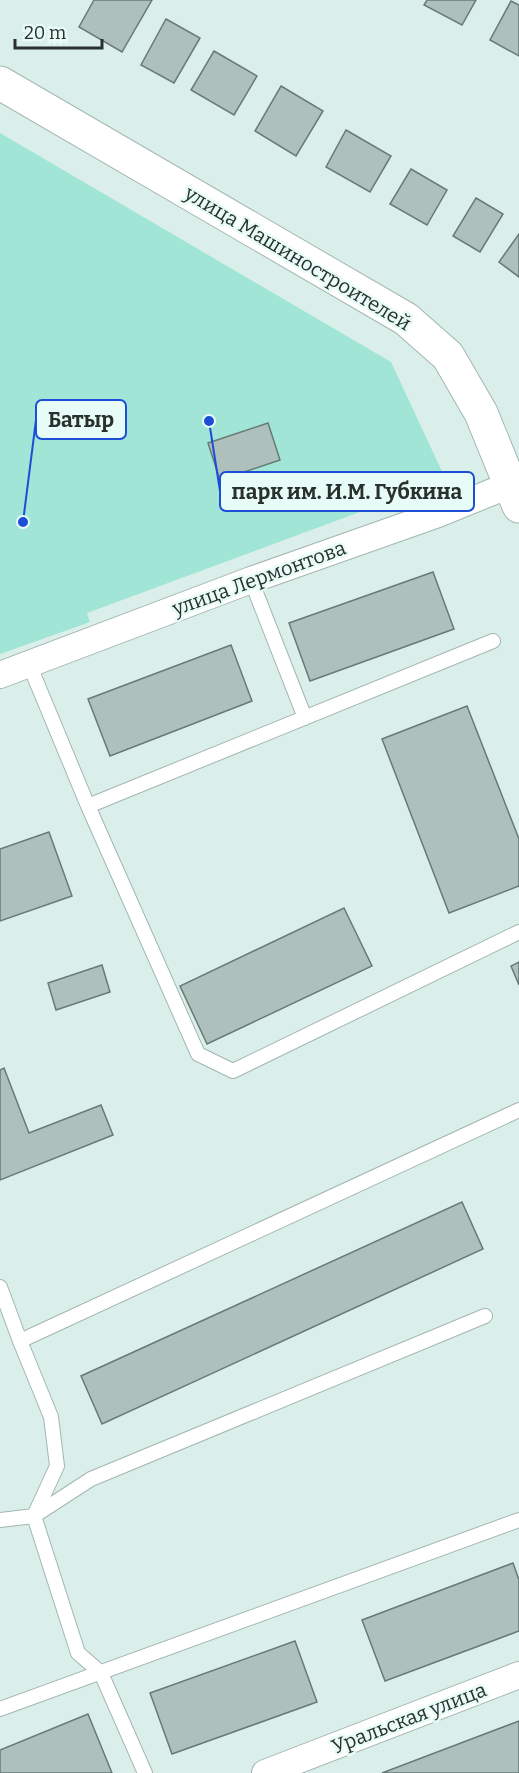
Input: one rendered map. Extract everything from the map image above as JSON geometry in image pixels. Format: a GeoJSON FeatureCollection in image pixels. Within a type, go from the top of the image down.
{"type":"FeatureCollection","features":[{"type":"Feature","properties":{"kind":"street","name":"улица Машиностроителей"},"geometry":{"type":"LineString","coordinates":[[0,83],[406,319],[448,356],[481,413],[516,491]]}},
{"type":"Feature","properties":{"kind":"street","name":"улица Лермонтова"},"geometry":{"type":"LineString","coordinates":[[0,675],[251,580],[438,514],[516,491]]}},
{"type":"Feature","properties":{"kind":"street","name":"Уральская улица"},"geometry":{"type":"LineString","coordinates":[[265,1773],[519,1676]]}},
{"type":"Feature","properties":{"kind":"lane"},"geometry":{"type":"LineString","coordinates":[[251,580],[305,718]]}},
{"type":"Feature","properties":{"kind":"lane"},"geometry":{"type":"LineString","coordinates":[[88,806],[493,641]]}},
{"type":"Feature","properties":{"kind":"lane"},"geometry":{"type":"LineString","coordinates":[[29,664],[88,806],[198,1054],[233,1071],[519,932]]}},
{"type":"Feature","properties":{"kind":"lane"},"geometry":{"type":"LineString","coordinates":[[20,1341],[519,1110]]}},
{"type":"Feature","properties":{"kind":"lane"},"geometry":{"type":"LineString","coordinates":[[0,1287],[51,1417],[57,1466],[34,1516],[78,1653],[101,1673],[145,1773]]}},
{"type":"Feature","properties":{"kind":"lane"},"geometry":{"type":"LineString","coordinates":[[0,1520],[34,1516],[92,1479],[485,1316]]}},
{"type":"Feature","properties":{"kind":"lane"},"geometry":{"type":"LineString","coordinates":[[0,1709],[519,1520]]}},
{"type":"Feature","properties":{"kind":"green space"},"geometry":{"type":"Polygon","coordinates":[[[0,133],[391,362],[446,480],[87,613],[90,622],[0,654],[0,133]]]}},
{"type":"Feature","properties":{"kind":"building"},"geometry":{"type":"Polygon","coordinates":[[[94,0],[152,0],[122,52],[79,27],[94,0]]]}},
{"type":"Feature","properties":{"kind":"building"},"geometry":{"type":"Polygon","coordinates":[[[427,0],[476,0],[462,25],[424,5],[427,0]]]}},
{"type":"Feature","properties":{"kind":"building"},"geometry":{"type":"Polygon","coordinates":[[[511,1],[519,5],[519,56],[490,40],[511,1]]]}},
{"type":"Feature","properties":{"kind":"building"},"geometry":{"type":"Polygon","coordinates":[[[166,19],[200,38],[174,83],[141,65],[166,19]]]}},
{"type":"Feature","properties":{"kind":"building"},"geometry":{"type":"Polygon","coordinates":[[[214,51],[257,76],[234,115],[191,90],[214,51]]]}},
{"type":"Feature","properties":{"kind":"building"},"geometry":{"type":"Polygon","coordinates":[[[281,86],[323,111],[296,156],[255,131],[281,86]]]}},
{"type":"Feature","properties":{"kind":"building"},"geometry":{"type":"Polygon","coordinates":[[[346,130],[391,156],[370,192],[326,167],[346,130]]]}},
{"type":"Feature","properties":{"kind":"building"},"geometry":{"type":"Polygon","coordinates":[[[411,169],[447,190],[427,225],[390,204],[411,169]]]}},
{"type":"Feature","properties":{"kind":"building"},"geometry":{"type":"Polygon","coordinates":[[[476,198],[503,214],[480,252],[453,236],[476,198]]]}},
{"type":"Feature","properties":{"kind":"building"},"geometry":{"type":"Polygon","coordinates":[[[519,234],[519,277],[499,262],[519,234]]]}},
{"type":"Feature","properties":{"kind":"building"},"geometry":{"type":"Polygon","coordinates":[[[268,423],[280,460],[220,480],[208,443],[268,423]]]}},
{"type":"Feature","properties":{"kind":"building"},"geometry":{"type":"Polygon","coordinates":[[[433,572],[454,629],[310,681],[289,623],[433,572]]]}},
{"type":"Feature","properties":{"kind":"building"},"geometry":{"type":"Polygon","coordinates":[[[231,645],[252,701],[110,756],[88,699],[231,645]]]}},
{"type":"Feature","properties":{"kind":"building"},"geometry":{"type":"Polygon","coordinates":[[[467,706],[519,839],[519,886],[449,913],[382,739],[467,706]]]}},
{"type":"Feature","properties":{"kind":"building"},"geometry":{"type":"Polygon","coordinates":[[[49,832],[72,896],[0,921],[0,849],[49,832]]]}},
{"type":"Feature","properties":{"kind":"building"},"geometry":{"type":"Polygon","coordinates":[[[344,908],[372,966],[207,1044],[180,986],[344,908]]]}},
{"type":"Feature","properties":{"kind":"building"},"geometry":{"type":"Polygon","coordinates":[[[519,962],[519,985],[511,966],[519,962]]]}},
{"type":"Feature","properties":{"kind":"building"},"geometry":{"type":"Polygon","coordinates":[[[102,965],[110,992],[56,1010],[48,983],[102,965]]]}},
{"type":"Feature","properties":{"kind":"building"},"geometry":{"type":"Polygon","coordinates":[[[4,1068],[29,1133],[101,1105],[113,1135],[0,1180],[0,1070],[4,1068]]]}},
{"type":"Feature","properties":{"kind":"building"},"geometry":{"type":"Polygon","coordinates":[[[462,1202],[483,1249],[102,1424],[81,1376],[462,1202]]]}},
{"type":"Feature","properties":{"kind":"building"},"geometry":{"type":"Polygon","coordinates":[[[513,1563],[519,1580],[519,1631],[385,1681],[362,1620],[513,1563]]]}},
{"type":"Feature","properties":{"kind":"building"},"geometry":{"type":"Polygon","coordinates":[[[295,1641],[317,1702],[172,1754],[150,1693],[295,1641]]]}},
{"type":"Feature","properties":{"kind":"building"},"geometry":{"type":"Polygon","coordinates":[[[88,1714],[112,1773],[0,1773],[0,1750],[88,1714]]]}},
{"type":"Feature","properties":{"kind":"building"},"geometry":{"type":"Polygon","coordinates":[[[519,1721],[519,1773],[382,1773],[519,1721]]]}},
{"type":"Feature","properties":{"kind":"place","name":"парк им. И.М. Губкина"},"geometry":{"type":"Point","coordinates":[209,421]}},
{"type":"Feature","properties":{"kind":"place","name":"Батыр"},"geometry":{"type":"Point","coordinates":[23,522]}}]}
